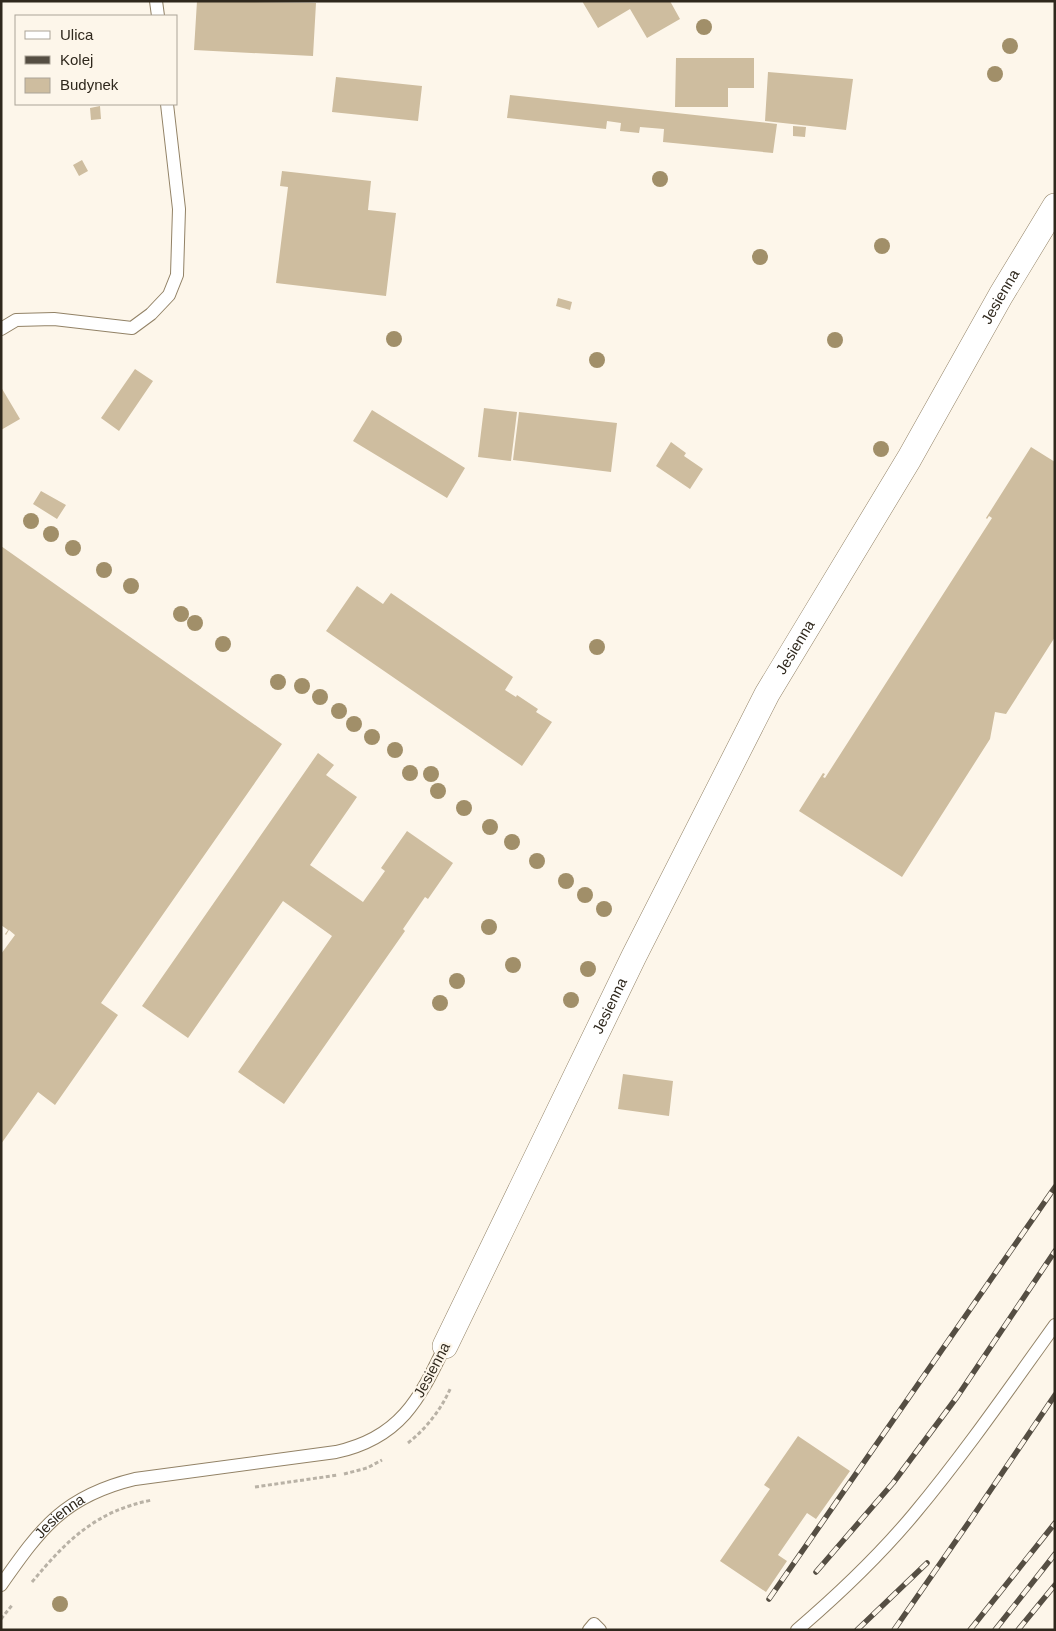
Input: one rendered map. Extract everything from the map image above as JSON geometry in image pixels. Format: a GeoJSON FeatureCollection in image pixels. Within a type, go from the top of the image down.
{"type":"FeatureCollection","features":[{"type":"Feature","properties":{"kind":"street","name":"Jesienna"},"geometry":{"type":"LineString","coordinates":[[445,1346],[634,956],[767,694],[909,459],[1001,295],[1055,206]]}},
{"type":"Feature","properties":{"kind":"lane"},"geometry":{"type":"LineString","coordinates":[[156,1],[158,15]]}},
{"type":"Feature","properties":{"kind":"lane"},"geometry":{"type":"LineString","coordinates":[[1,329],[16,320],[54,319],[132,328],[151,314],[169,295],[176,275],[179,209],[167,105]]}},
{"type":"Feature","properties":{"kind":"lane"},"geometry":{"type":"LineString","coordinates":[[797,1630],[828,1604],[913,1515],[990,1417],[1055,1325]]}},
{"type":"Feature","properties":{"kind":"lane","name":"Jesienna"},"geometry":{"type":"LineString","coordinates":[[1,1585],[29,1544],[47,1524],[76,1502],[109,1486],[135,1479],[336,1452],[369,1442],[390,1428],[409,1410],[424,1389],[445,1346]]}},
{"type":"Feature","properties":{"kind":"lane"},"geometry":{"type":"LineString","coordinates":[[589,1630],[594,1624],[600,1630]]}},
{"type":"Feature","properties":{"kind":"path"},"geometry":{"type":"LineString","coordinates":[[406,1445],[429,1422],[443,1403],[452,1385]]}},
{"type":"Feature","properties":{"kind":"path"},"geometry":{"type":"LineString","coordinates":[[252,1487],[330,1477],[353,1472],[367,1468],[388,1457]]}},
{"type":"Feature","properties":{"kind":"path"},"geometry":{"type":"LineString","coordinates":[[27,1587],[67,1543],[87,1526],[118,1509],[156,1500]]}},
{"type":"Feature","properties":{"kind":"path"},"geometry":{"type":"LineString","coordinates":[[1,1619],[16,1601]]}},
{"type":"Feature","properties":{"kind":"building"},"geometry":{"type":"Polygon","coordinates":[[[197,1],[316,3],[313,56],[194,50],[197,1]]]}},
{"type":"Feature","properties":{"kind":"building"},"geometry":{"type":"Polygon","coordinates":[[[582,1],[670,1],[680,19],[647,38],[630,9],[598,28],[582,1]]]}},
{"type":"Feature","properties":{"kind":"building"},"geometry":{"type":"Polygon","coordinates":[[[676,58],[754,58],[754,88],[728,88],[728,107],[675,107],[676,58]]]}},
{"type":"Feature","properties":{"kind":"building"},"geometry":{"type":"Polygon","coordinates":[[[768,72],[853,79],[846,130],[765,121],[768,72]]]}},
{"type":"Feature","properties":{"kind":"building"},"geometry":{"type":"Polygon","coordinates":[[[336,77],[422,86],[418,121],[332,112],[336,77]]]}},
{"type":"Feature","properties":{"kind":"building"},"geometry":{"type":"Polygon","coordinates":[[[510,95],[777,124],[773,153],[663,142],[664,129],[640,127],[639,133],[620,131],[621,123],[607,121],[606,129],[507,118],[510,95]]]}},
{"type":"Feature","properties":{"kind":"building"},"geometry":{"type":"Polygon","coordinates":[[[100,106],[101,119],[91,120],[90,108],[100,106]]]}},
{"type":"Feature","properties":{"kind":"building"},"geometry":{"type":"Polygon","coordinates":[[[793,126],[806,127],[805,137],[793,136],[793,126]]]}},
{"type":"Feature","properties":{"kind":"building"},"geometry":{"type":"Polygon","coordinates":[[[82,160],[88,171],[79,176],[73,165],[82,160]]]}},
{"type":"Feature","properties":{"kind":"building"},"geometry":{"type":"Polygon","coordinates":[[[282,171],[371,181],[368,210],[396,213],[386,296],[276,283],[288,187],[280,186],[282,171]]]}},
{"type":"Feature","properties":{"kind":"building"},"geometry":{"type":"Polygon","coordinates":[[[558,298],[572,302],[570,310],[556,306],[558,298]]]}},
{"type":"Feature","properties":{"kind":"building"},"geometry":{"type":"Polygon","coordinates":[[[135,369],[153,381],[119,431],[101,418],[135,369]]]}},
{"type":"Feature","properties":{"kind":"building"},"geometry":{"type":"Polygon","coordinates":[[[1,387],[20,419],[1,430],[1,387]]]}},
{"type":"Feature","properties":{"kind":"building"},"geometry":{"type":"Polygon","coordinates":[[[484,408],[517,412],[511,461],[478,457],[484,408]]]}},
{"type":"Feature","properties":{"kind":"building"},"geometry":{"type":"Polygon","coordinates":[[[372,410],[465,468],[447,498],[353,441],[372,410]]]}},
{"type":"Feature","properties":{"kind":"building"},"geometry":{"type":"Polygon","coordinates":[[[519,412],[617,423],[611,472],[513,460],[519,412]]]}},
{"type":"Feature","properties":{"kind":"building"},"geometry":{"type":"Polygon","coordinates":[[[671,442],[686,453],[684,456],[703,469],[690,489],[656,466],[671,442]]]}},
{"type":"Feature","properties":{"kind":"building"},"geometry":{"type":"Polygon","coordinates":[[[1031,447],[1055,462],[1055,637],[1006,714],[995,712],[990,739],[902,877],[799,811],[823,773],[825,778],[992,518],[989,516],[986,518],[1031,447]]]}},
{"type":"Feature","properties":{"kind":"building"},"geometry":{"type":"Polygon","coordinates":[[[41,491],[66,505],[57,519],[33,504],[41,491]]]}},
{"type":"Feature","properties":{"kind":"building"},"geometry":{"type":"Polygon","coordinates":[[[1,546],[282,744],[101,1003],[118,1015],[55,1105],[38,1092],[1,1144],[1,954],[15,935],[9,930],[6,935],[8,930],[1,925],[1,546]]]}},
{"type":"Feature","properties":{"kind":"building"},"geometry":{"type":"Polygon","coordinates":[[[357,586],[383,604],[391,593],[513,677],[505,690],[516,697],[517,695],[538,709],[536,712],[552,722],[522,766],[326,631],[357,586]]]}},
{"type":"Feature","properties":{"kind":"building"},"geometry":{"type":"Polygon","coordinates":[[[318,753],[334,765],[326,775],[357,797],[310,865],[363,902],[385,871],[381,868],[407,831],[453,863],[428,899],[425,897],[403,929],[405,931],[284,1104],[238,1072],[332,936],[283,901],[188,1038],[142,1006],[318,753]]]}},
{"type":"Feature","properties":{"kind":"building"},"geometry":{"type":"Polygon","coordinates":[[[623,1074],[673,1081],[669,1116],[618,1109],[623,1074]]]}},
{"type":"Feature","properties":{"kind":"building"},"geometry":{"type":"Polygon","coordinates":[[[798,1436],[850,1471],[816,1519],[807,1513],[778,1555],[787,1561],[766,1592],[720,1561],[770,1489],[764,1485],[798,1436]]]}},
{"type":"Feature","properties":{"kind":"railway"},"geometry":{"type":"LineString","coordinates":[[769,1599],[1055,1187]]}},
{"type":"Feature","properties":{"kind":"railway"},"geometry":{"type":"LineString","coordinates":[[816,1572],[893,1483],[957,1397],[1055,1251]]}},
{"type":"Feature","properties":{"kind":"railway"},"geometry":{"type":"LineString","coordinates":[[894,1630],[1055,1395]]}},
{"type":"Feature","properties":{"kind":"railway"},"geometry":{"type":"LineString","coordinates":[[970,1630],[1055,1523]]}},
{"type":"Feature","properties":{"kind":"railway"},"geometry":{"type":"LineString","coordinates":[[995,1630],[1055,1554]]}},
{"type":"Feature","properties":{"kind":"railway"},"geometry":{"type":"LineString","coordinates":[[857,1630],[927,1563]]}},
{"type":"Feature","properties":{"kind":"railway"},"geometry":{"type":"LineString","coordinates":[[1018,1630],[1055,1585]]}}]}
